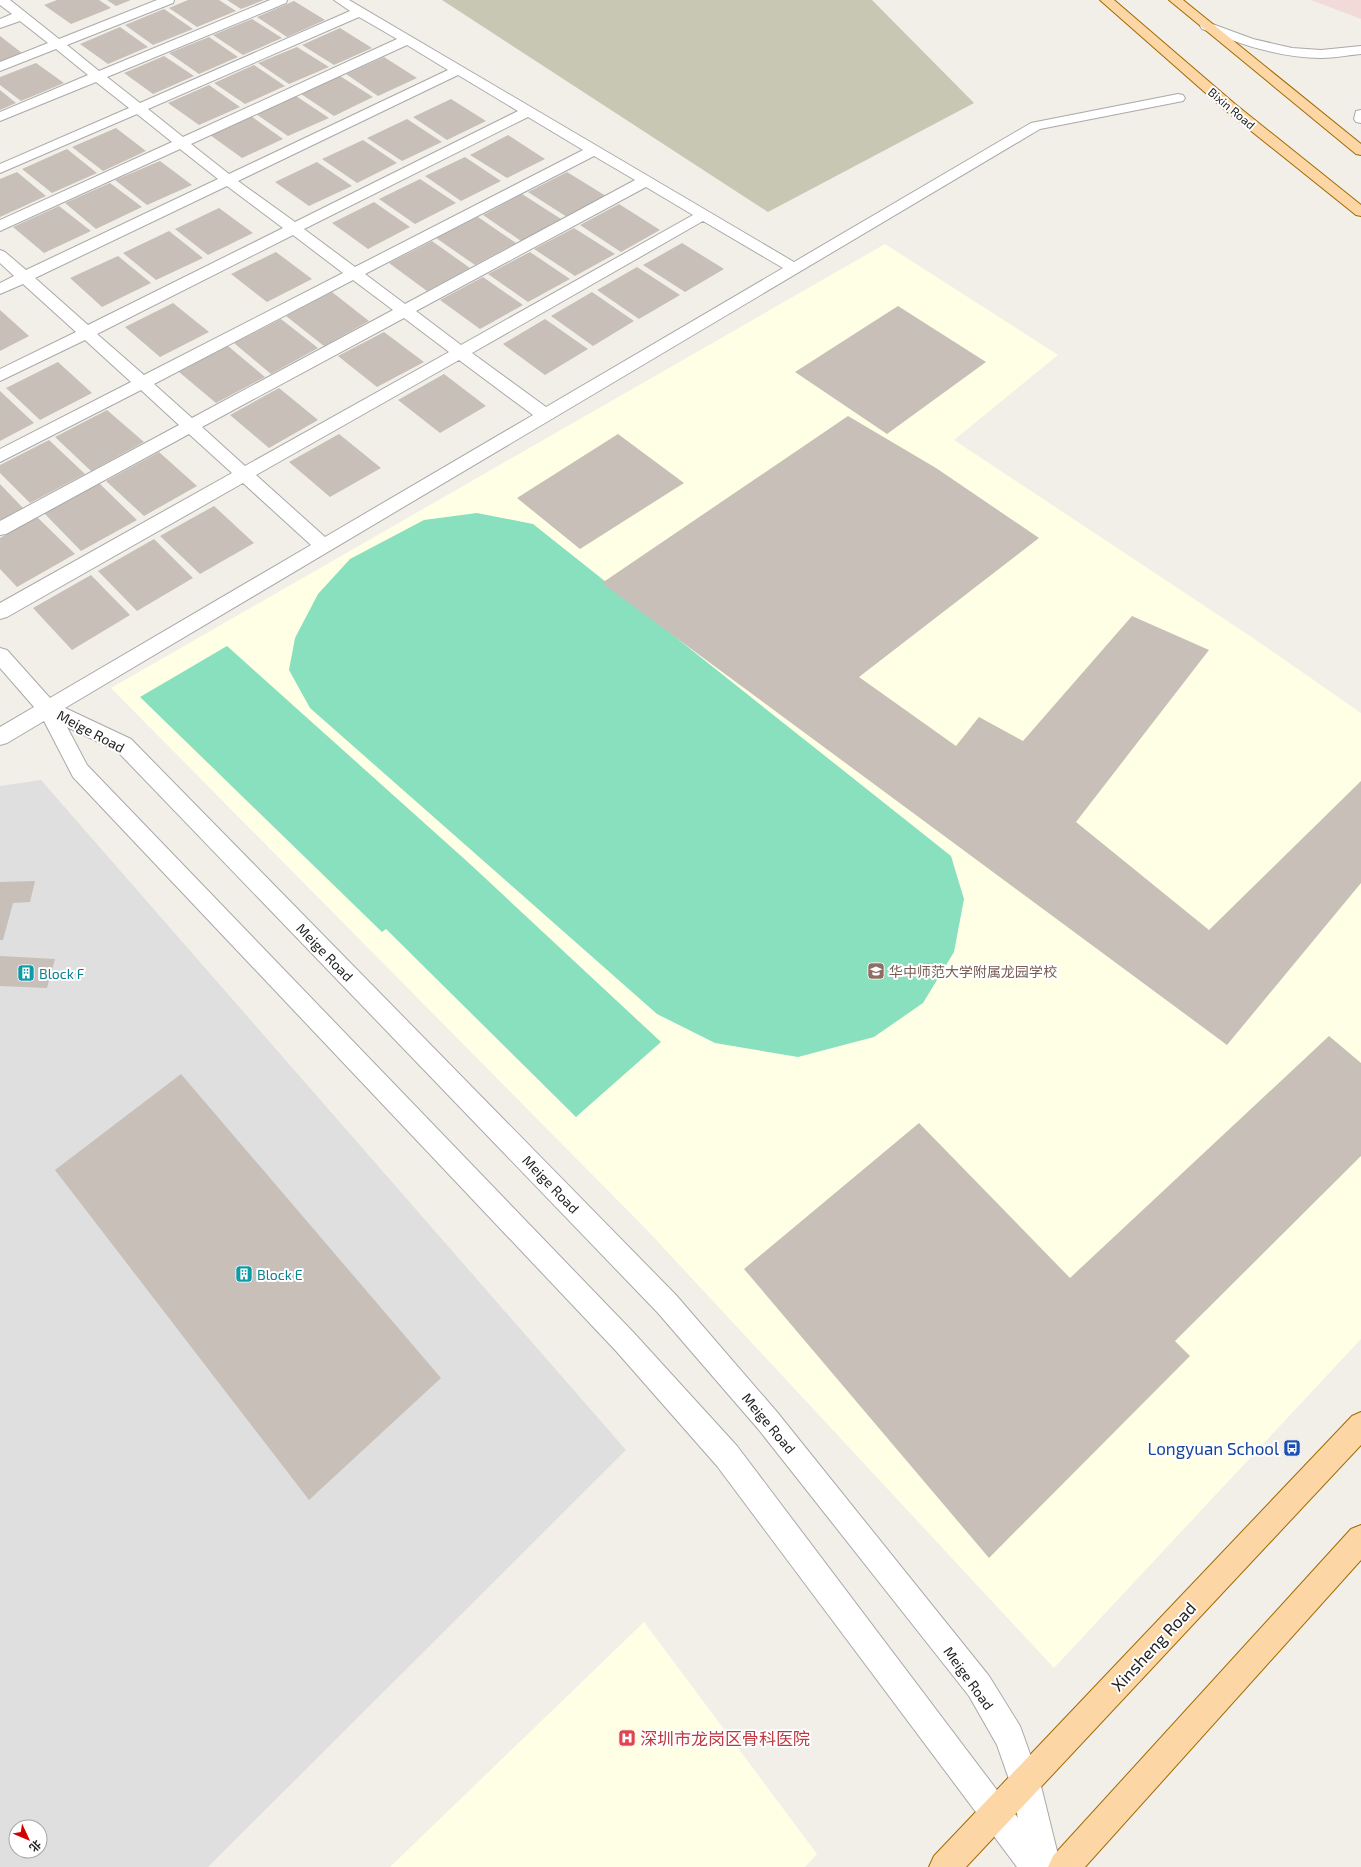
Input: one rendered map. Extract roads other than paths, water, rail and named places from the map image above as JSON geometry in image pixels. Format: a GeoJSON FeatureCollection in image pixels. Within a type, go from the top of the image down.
{"type":"FeatureCollection","features":[{"type":"Feature","properties":{"kind":"main road","name":"Bixin Road"},"geometry":{"type":"LineString","coordinates":[[1106,0],[1230,107],[1361,212]]}},
{"type":"Feature","properties":{"kind":"main road"},"geometry":{"type":"LineString","coordinates":[[1176,0],[1361,152]]}},
{"type":"Feature","properties":{"kind":"main road","name":"Xinsheng Road"},"geometry":{"type":"LineString","coordinates":[[945,1867],[1361,1425]]}},
{"type":"Feature","properties":{"kind":"main road"},"geometry":{"type":"LineString","coordinates":[[1064,1867],[1361,1539]]}},
{"type":"Feature","properties":{"kind":"street"},"geometry":{"type":"LineString","coordinates":[[2,0],[228,180],[546,415]]}},
{"type":"Feature","properties":{"kind":"street"},"geometry":{"type":"LineString","coordinates":[[0,67],[168,0]]}},
{"type":"Feature","properties":{"kind":"street"},"geometry":{"type":"LineString","coordinates":[[0,118],[281,0]]}},
{"type":"Feature","properties":{"kind":"street"},"geometry":{"type":"LineString","coordinates":[[340,0],[794,268]]}},
{"type":"Feature","properties":{"kind":"street"},"geometry":{"type":"LineString","coordinates":[[0,169],[359,12]]}},
{"type":"Feature","properties":{"kind":"street"},"geometry":{"type":"LineString","coordinates":[[0,24],[22,15]]}},
{"type":"Feature","properties":{"kind":"street"},"geometry":{"type":"LineString","coordinates":[[1207,26],[1241,40],[1282,51],[1322,54],[1361,50]]}},
{"type":"Feature","properties":{"kind":"street"},"geometry":{"type":"LineString","coordinates":[[0,226],[407,40]]}},
{"type":"Feature","properties":{"kind":"street"},"geometry":{"type":"LineString","coordinates":[[0,289],[458,70]]}},
{"type":"Feature","properties":{"kind":"street"},"geometry":{"type":"LineString","coordinates":[[0,737],[1036,126],[1178,98]]}},
{"type":"Feature","properties":{"kind":"street"},"geometry":{"type":"LineString","coordinates":[[0,376],[528,111]]}},
{"type":"Feature","properties":{"kind":"street"},"geometry":{"type":"LineString","coordinates":[[1361,114],[1361,119]]}},
{"type":"Feature","properties":{"kind":"street"},"geometry":{"type":"LineString","coordinates":[[0,456],[594,150]]}},
{"type":"Feature","properties":{"kind":"street"},"geometry":{"type":"LineString","coordinates":[[0,529],[645,181]]}},
{"type":"Feature","properties":{"kind":"street"},"geometry":{"type":"LineString","coordinates":[[0,612],[702,214]]}},
{"type":"Feature","properties":{"kind":"street"},"geometry":{"type":"LineString","coordinates":[[0,255],[324,546]]}},
{"type":"Feature","properties":{"kind":"street"},"geometry":{"type":"LineString","coordinates":[[0,655],[48,708]]}},
{"type":"Feature","properties":{"kind":"street","name":"Meige Road"},"geometry":{"type":"LineString","coordinates":[[48,708],[124,745],[667,1304],[768,1421],[979,1686],[1009,1737],[1025,1782],[1044,1867]]}},
{"type":"Feature","properties":{"kind":"street","name":"Meige Road"},"geometry":{"type":"LineString","coordinates":[[48,708],[80,771],[625,1342],[727,1456],[1036,1867]]}},
{"type":"Feature","properties":{"kind":"place","name":"华中师范大学附属龙园学校"},"geometry":{"type":"Point","coordinates":[876,971]}},
{"type":"Feature","properties":{"kind":"place","name":"Block F"},"geometry":{"type":"Point","coordinates":[26,973]}},
{"type":"Feature","properties":{"kind":"place","name":"Block E"},"geometry":{"type":"Point","coordinates":[244,1274]}},
{"type":"Feature","properties":{"kind":"place","name":"Longyuan School"},"geometry":{"type":"Point","coordinates":[1292,1448]}},
{"type":"Feature","properties":{"kind":"place","name":"深圳市龙岗区骨科医院"},"geometry":{"type":"Point","coordinates":[627,1738]}}]}
